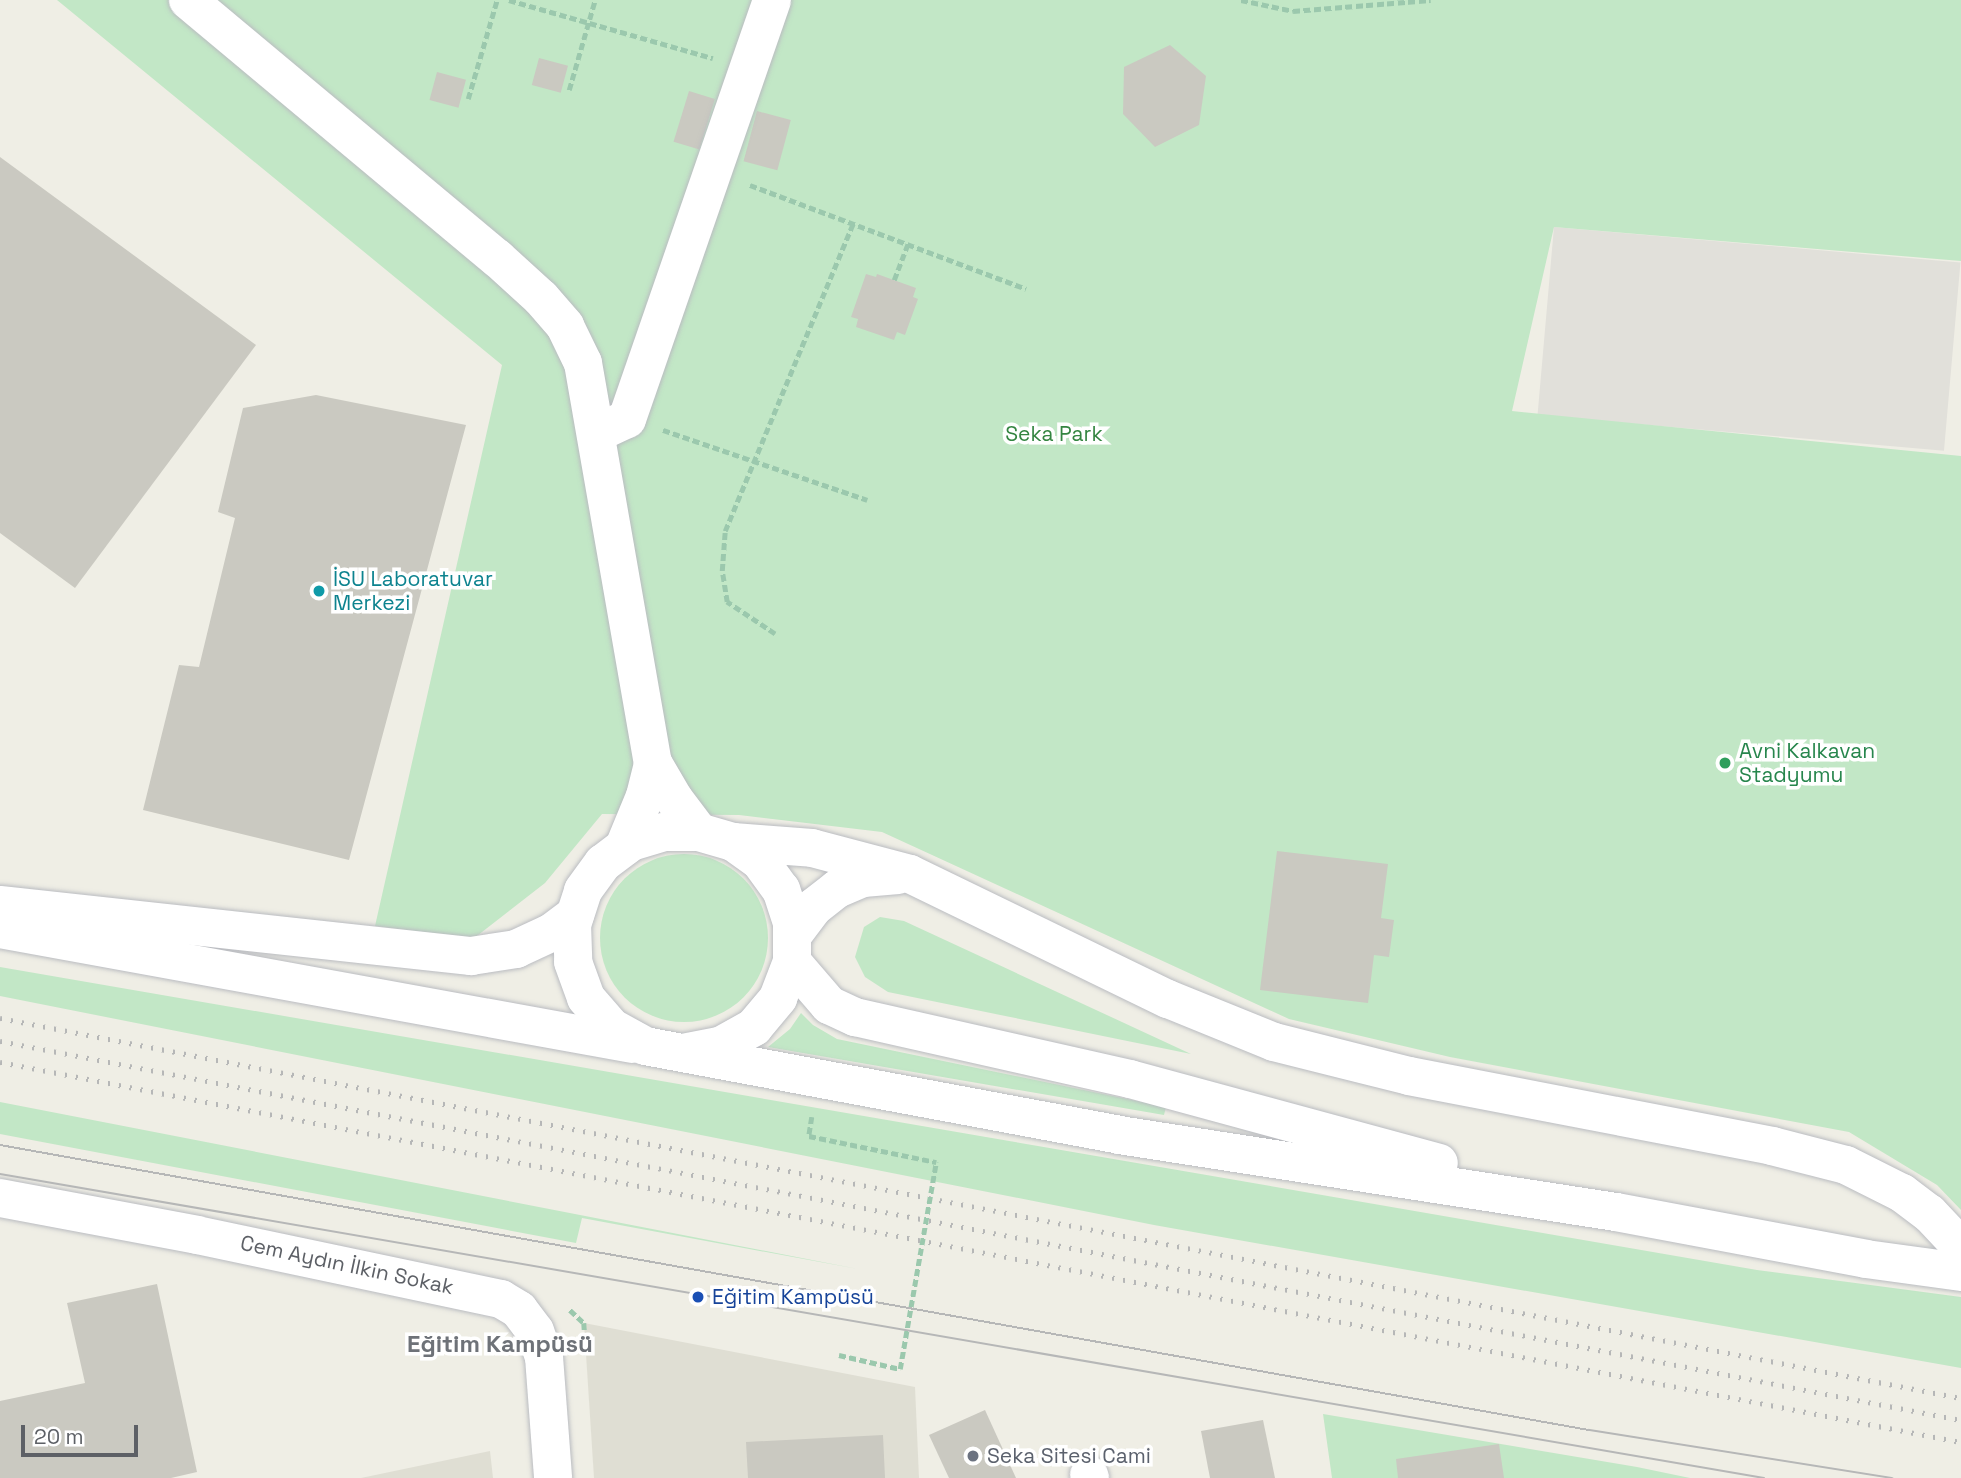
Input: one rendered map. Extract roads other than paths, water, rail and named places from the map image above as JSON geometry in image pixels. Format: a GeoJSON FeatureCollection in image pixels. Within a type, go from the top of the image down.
{"type":"FeatureCollection","features":[{"type":"Feature","properties":{"kind":"main road"},"geometry":{"type":"LineString","coordinates":[[188,0],[541,298],[565,326],[612,426],[653,763],[645,796],[624,847]]}},
{"type":"Feature","properties":{"kind":"main road"},"geometry":{"type":"LineString","coordinates":[[612,426],[713,171],[772,0]]}},
{"type":"Feature","properties":{"kind":"main road"},"geometry":{"type":"LineString","coordinates":[[653,763],[674,799],[716,837],[761,863],[781,890],[792,923],[792,949],[829,1004],[855,1017],[1130,1079],[1616,1212]]}},
{"type":"Feature","properties":{"kind":"main road"},"geometry":{"type":"LineString","coordinates":[[645,1046],[611,1027],[586,998],[573,962],[575,915],[583,891],[603,863],[624,847],[664,832],[812,848],[910,874],[1168,999],[1274,1042],[1420,1079],[1772,1146],[1846,1166],[1902,1193],[1929,1213],[1961,1247]]}},
{"type":"Feature","properties":{"kind":"main road"},"geometry":{"type":"LineString","coordinates":[[683,1053],[720,1046],[754,1027],[778,998],[792,949],[814,906],[837,888],[863,878],[910,874]]}},
{"type":"Feature","properties":{"kind":"main road"},"geometry":{"type":"LineString","coordinates":[[0,905],[471,956],[516,949],[551,933],[575,915]]}},
{"type":"Feature","properties":{"kind":"main road"},"geometry":{"type":"LineString","coordinates":[[0,929],[1119,1135],[1616,1212],[1866,1259],[1961,1272]]}},
{"type":"Feature","properties":{"kind":"main road","name":"Cem Aydın İlkin Sokak"},"geometry":{"type":"LineString","coordinates":[[0,1199],[211,1237],[501,1299],[519,1310],[535,1331],[544,1357],[553,1478]]}},
{"type":"Feature","properties":{"kind":"tram line"},"geometry":{"type":"LineString","coordinates":[[0,1145],[1589,1430],[1892,1478]]}},
{"type":"Feature","properties":{"kind":"tram line"},"geometry":{"type":"LineString","coordinates":[[0,1174],[1764,1478]]}},
{"type":"Feature","properties":{"kind":"railway"},"geometry":{"type":"LineString","coordinates":[[0,1018],[1961,1398]]}},
{"type":"Feature","properties":{"kind":"railway"},"geometry":{"type":"LineString","coordinates":[[0,1041],[1961,1420]]}},
{"type":"Feature","properties":{"kind":"railway"},"geometry":{"type":"LineString","coordinates":[[0,1062],[1961,1442]]}},
{"type":"Feature","properties":{"kind":"place","name":"İSU Laboratuvar Merkezi"},"geometry":{"type":"Point","coordinates":[319,591]}},
{"type":"Feature","properties":{"kind":"place","name":"Avni Kalkavan Stadyumu"},"geometry":{"type":"Point","coordinates":[1725,763]}},
{"type":"Feature","properties":{"kind":"place","name":"Eğitim Kampüsü"},"geometry":{"type":"Point","coordinates":[698,1297]}},
{"type":"Feature","properties":{"kind":"place","name":"Seka Sitesi Cami"},"geometry":{"type":"Point","coordinates":[973,1456]}},
{"type":"Feature","properties":{"kind":"district","name":"Eğitim Kampüsü"},"geometry":{"type":"Point","coordinates":[500,1344]}},
{"type":"Feature","properties":{"kind":"park label","name":"Seka Park"},"geometry":{"type":"Point","coordinates":[1054,434]}}]}
